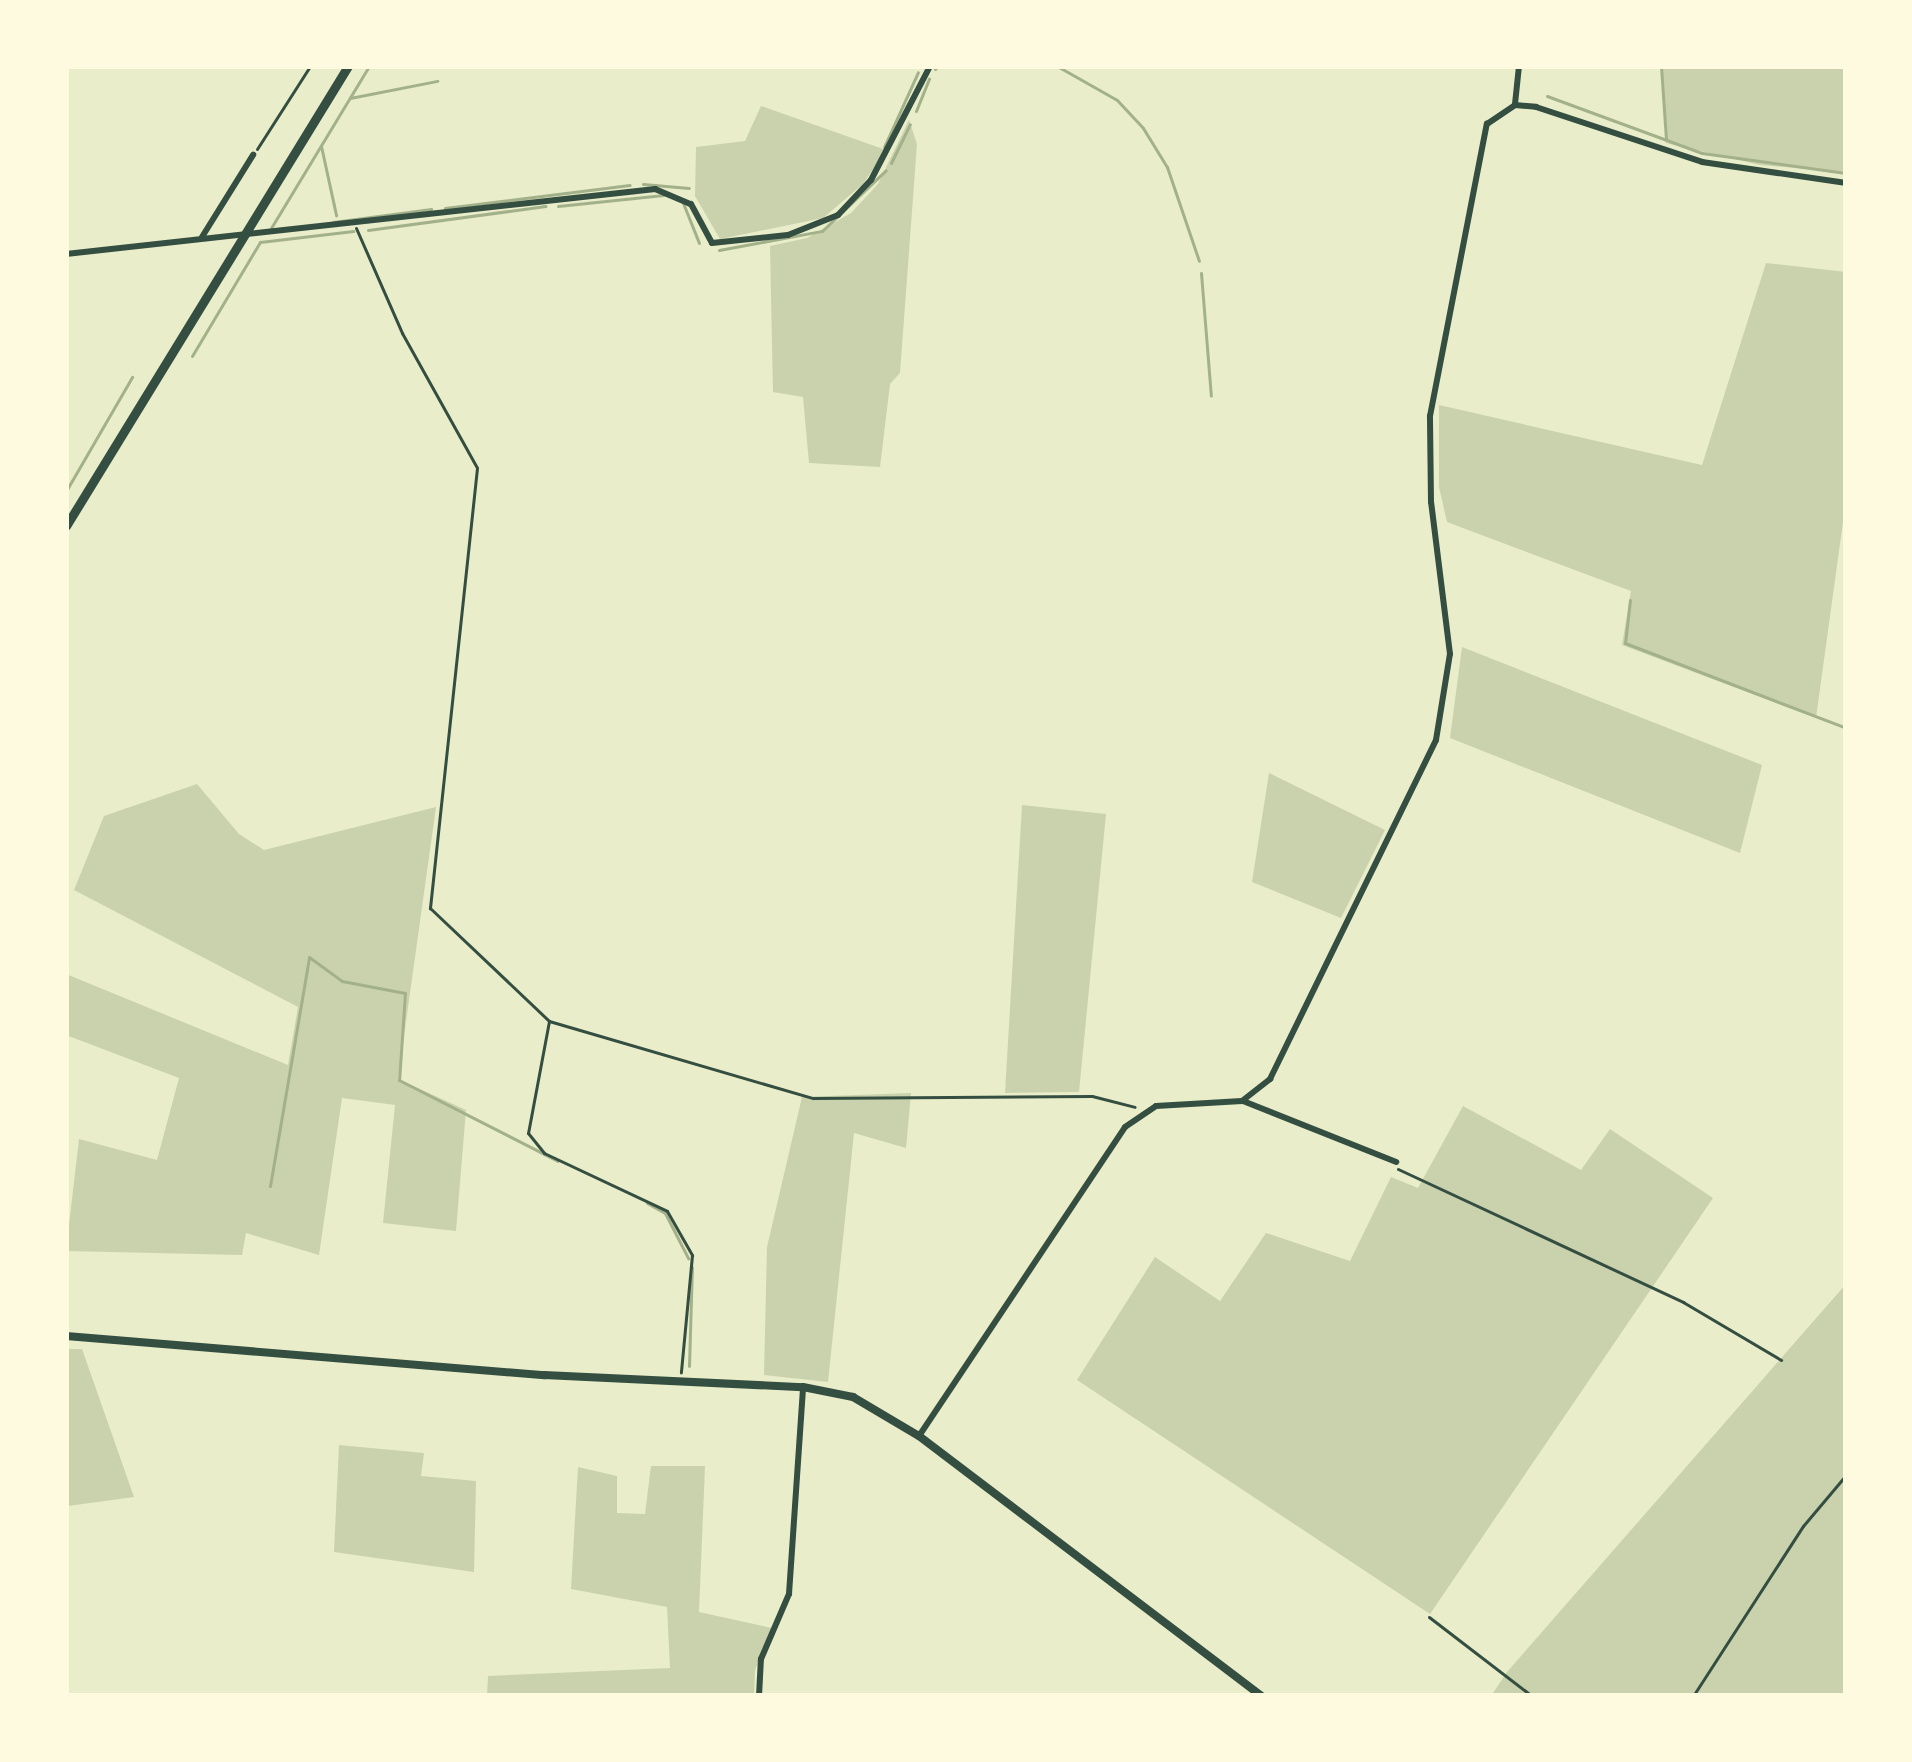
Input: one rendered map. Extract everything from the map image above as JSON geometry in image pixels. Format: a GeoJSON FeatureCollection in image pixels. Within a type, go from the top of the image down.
{"type":"FeatureCollection","features":[{"type":"Feature","properties":{"kind":"main road"},"geometry":{"type":"LineString","coordinates":[[66,526],[348,66]]}},
{"type":"Feature","properties":{"kind":"street"},"geometry":{"type":"LineString","coordinates":[[66,254],[356,226],[655,189],[691,204],[712,243],[788,236],[838,215],[872,180],[930,66]]}},
{"type":"Feature","properties":{"kind":"street"},"geometry":{"type":"LineString","coordinates":[[1242,1100],[1270,1079],[1441,725],[1449,608],[1431,502],[1430,416],[1481,136],[1515,105],[1520,66]]}},
{"type":"Feature","properties":{"kind":"street"},"geometry":{"type":"LineString","coordinates":[[1515,105],[1714,165],[1846,183]]}},
{"type":"Feature","properties":{"kind":"street"},"geometry":{"type":"LineString","coordinates":[[202,238],[253,155]]}},
{"type":"Feature","properties":{"kind":"street"},"geometry":{"type":"LineString","coordinates":[[919,1436],[1141,1114],[1175,1103],[1242,1100],[1396,1162]]}},
{"type":"Feature","properties":{"kind":"street"},"geometry":{"type":"LineString","coordinates":[[66,1336],[803,1387],[853,1397],[919,1436],[1261,1696]]}},
{"type":"Feature","properties":{"kind":"street"},"geometry":{"type":"LineString","coordinates":[[759,1696],[761,1659],[789,1594],[803,1387]]}},
{"type":"Feature","properties":{"kind":"path"},"geometry":{"type":"LineString","coordinates":[[253,155],[310,66]]}},
{"type":"Feature","properties":{"kind":"path"},"geometry":{"type":"LineString","coordinates":[[356,226],[402,333],[477,468],[430,908],[550,1021],[813,1098],[1092,1096],[1128,1100],[1141,1114]]}},
{"type":"Feature","properties":{"kind":"path"},"geometry":{"type":"LineString","coordinates":[[550,1021],[528,1133],[544,1153],[667,1211],[692,1255],[680,1380]]}},
{"type":"Feature","properties":{"kind":"path"},"geometry":{"type":"LineString","coordinates":[[1396,1162],[1400,1173],[1683,1302],[1781,1360]]}},
{"type":"Feature","properties":{"kind":"path"},"geometry":{"type":"LineString","coordinates":[[1693,1696],[1846,1475]]}},
{"type":"Feature","properties":{"kind":"path"},"geometry":{"type":"LineString","coordinates":[[1429,1617],[1532,1696]]}},
{"type":"Feature","properties":{"kind":"green space"},"geometry":{"type":"Polygon","coordinates":[[[1662,66],[1846,66],[1846,172],[1760,165],[1666,143],[1662,66]]]}},
{"type":"Feature","properties":{"kind":"green space"},"geometry":{"type":"Polygon","coordinates":[[[761,106],[886,150],[863,184],[823,218],[720,239],[695,196],[696,147],[745,141],[761,106]]]}},
{"type":"Feature","properties":{"kind":"green space"},"geometry":{"type":"Polygon","coordinates":[[[909,120],[917,144],[900,373],[890,384],[880,467],[809,463],[803,397],[773,392],[770,246],[807,238],[851,213],[878,184],[909,120]]]}},
{"type":"Feature","properties":{"kind":"green space"},"geometry":{"type":"Polygon","coordinates":[[[1766,263],[1846,272],[1846,500],[1816,718],[1622,645],[1631,591],[1447,522],[1439,487],[1439,405],[1702,465],[1766,263]]]}},
{"type":"Feature","properties":{"kind":"green space"},"geometry":{"type":"Polygon","coordinates":[[[1462,647],[1762,765],[1740,853],[1450,738],[1462,647]]]}},
{"type":"Feature","properties":{"kind":"green space"},"geometry":{"type":"Polygon","coordinates":[[[1269,773],[1385,830],[1341,918],[1252,882],[1269,773]]]}},
{"type":"Feature","properties":{"kind":"green space"},"geometry":{"type":"Polygon","coordinates":[[[197,784],[239,834],[264,850],[436,807],[398,1079],[466,1110],[456,1231],[383,1223],[395,1105],[342,1098],[319,1255],[246,1233],[242,1255],[66,1251],[79,1139],[157,1160],[179,1078],[66,1035],[66,974],[288,1065],[298,1007],[74,890],[104,816],[197,784]]]}},
{"type":"Feature","properties":{"kind":"green space"},"geometry":{"type":"Polygon","coordinates":[[[1022,805],[1106,814],[1079,1092],[1005,1093],[1022,805]]]}},
{"type":"Feature","properties":{"kind":"green space"},"geometry":{"type":"Polygon","coordinates":[[[911,1093],[906,1148],[854,1133],[828,1382],[764,1375],[767,1247],[802,1097],[911,1093]]]}},
{"type":"Feature","properties":{"kind":"green space"},"geometry":{"type":"Polygon","coordinates":[[[1463,1106],[1581,1170],[1610,1129],[1713,1198],[1430,1614],[1077,1380],[1155,1257],[1220,1301],[1266,1233],[1350,1261],[1391,1177],[1418,1188],[1463,1106]]]}},
{"type":"Feature","properties":{"kind":"green space"},"geometry":{"type":"Polygon","coordinates":[[[1846,1284],[1846,1696],[1491,1696],[1507,1672],[1846,1284]]]}},
{"type":"Feature","properties":{"kind":"green space"},"geometry":{"type":"Polygon","coordinates":[[[66,1349],[82,1349],[134,1497],[68,1506],[66,1520],[66,1349]]]}},
{"type":"Feature","properties":{"kind":"green space"},"geometry":{"type":"Polygon","coordinates":[[[339,1445],[424,1453],[421,1476],[476,1481],[474,1572],[334,1552],[339,1445]]]}},
{"type":"Feature","properties":{"kind":"green space"},"geometry":{"type":"Polygon","coordinates":[[[651,1466],[705,1466],[699,1612],[772,1628],[755,1670],[754,1696],[487,1696],[488,1676],[670,1668],[667,1607],[571,1589],[578,1467],[617,1476],[617,1513],[645,1514],[651,1466]]]}},
{"type":"Feature","properties":{"kind":"waterway"},"geometry":{"type":"LineString","coordinates":[[271,228],[369,66]]}},
{"type":"Feature","properties":{"kind":"waterway"},"geometry":{"type":"LineString","coordinates":[[935,69],[938,66]]}},
{"type":"Feature","properties":{"kind":"waterway"},"geometry":{"type":"LineString","coordinates":[[1057,66],[1117,100],[1143,128],[1167,167],[1199,261]]}},
{"type":"Feature","properties":{"kind":"waterway"},"geometry":{"type":"LineString","coordinates":[[1661,66],[1666,140]]}},
{"type":"Feature","properties":{"kind":"waterway"},"geometry":{"type":"LineString","coordinates":[[884,147],[918,72]]}},
{"type":"Feature","properties":{"kind":"waterway"},"geometry":{"type":"LineString","coordinates":[[916,111],[929,78]]}},
{"type":"Feature","properties":{"kind":"waterway"},"geometry":{"type":"LineString","coordinates":[[350,98],[437,81]]}},
{"type":"Feature","properties":{"kind":"waterway"},"geometry":{"type":"LineString","coordinates":[[1547,96],[1702,153],[1846,173]]}},
{"type":"Feature","properties":{"kind":"waterway"},"geometry":{"type":"LineString","coordinates":[[891,163],[910,124]]}},
{"type":"Feature","properties":{"kind":"waterway"},"geometry":{"type":"LineString","coordinates":[[321,146],[336,215]]}},
{"type":"Feature","properties":{"kind":"waterway"},"geometry":{"type":"LineString","coordinates":[[719,250],[822,231],[886,170]]}},
{"type":"Feature","properties":{"kind":"waterway"},"geometry":{"type":"LineString","coordinates":[[643,184],[689,188]]}},
{"type":"Feature","properties":{"kind":"waterway"},"geometry":{"type":"LineString","coordinates":[[445,208],[630,185]]}},
{"type":"Feature","properties":{"kind":"waterway"},"geometry":{"type":"LineString","coordinates":[[558,206],[663,195]]}},
{"type":"Feature","properties":{"kind":"waterway"},"geometry":{"type":"LineString","coordinates":[[683,203],[699,243]]}},
{"type":"Feature","properties":{"kind":"waterway"},"geometry":{"type":"LineString","coordinates":[[368,230],[545,206]]}},
{"type":"Feature","properties":{"kind":"waterway"},"geometry":{"type":"LineString","coordinates":[[333,222],[431,209]]}},
{"type":"Feature","properties":{"kind":"waterway"},"geometry":{"type":"LineString","coordinates":[[192,356],[260,242],[353,231]]}},
{"type":"Feature","properties":{"kind":"waterway"},"geometry":{"type":"LineString","coordinates":[[1201,273],[1211,396]]}},
{"type":"Feature","properties":{"kind":"waterway"},"geometry":{"type":"LineString","coordinates":[[66,491],[132,377]]}},
{"type":"Feature","properties":{"kind":"waterway"},"geometry":{"type":"LineString","coordinates":[[1630,600],[1625,643],[1846,728]]}},
{"type":"Feature","properties":{"kind":"waterway"},"geometry":{"type":"LineString","coordinates":[[270,1186],[309,957],[342,981],[405,993],[399,1080],[558,1161]]}},
{"type":"Feature","properties":{"kind":"waterway"},"geometry":{"type":"LineString","coordinates":[[647,1203],[665,1213],[688,1258]]}},
{"type":"Feature","properties":{"kind":"waterway"},"geometry":{"type":"LineString","coordinates":[[689,1366],[692,1267]]}}]}
